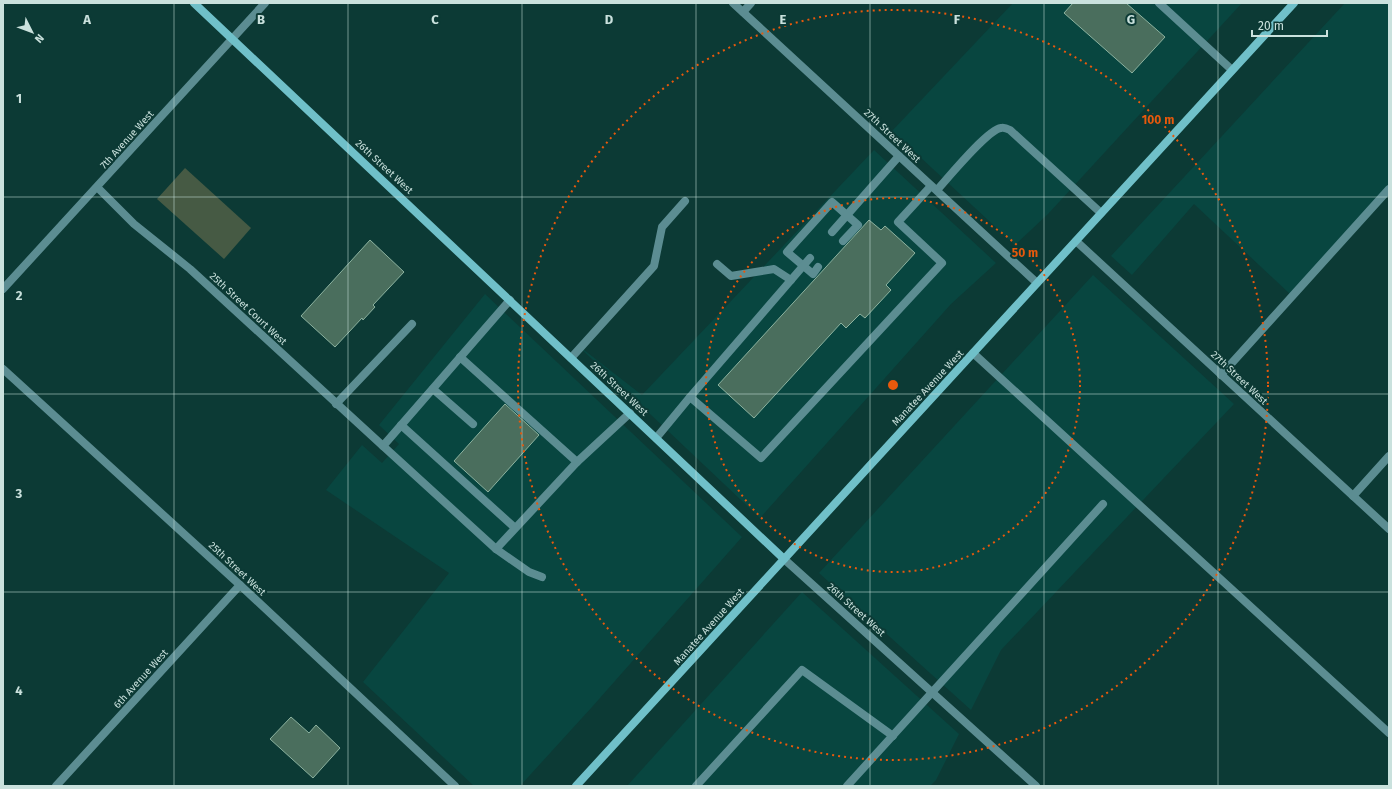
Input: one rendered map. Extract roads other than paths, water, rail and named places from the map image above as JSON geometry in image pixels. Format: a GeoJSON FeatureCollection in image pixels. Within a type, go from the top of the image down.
{"type":"FeatureCollection","features":[{"type":"Feature","properties":{"kind":"main road","name":"26th Street West"},"geometry":{"type":"LineString","coordinates":[[194,3],[657,437],[784,559]]}},
{"type":"Feature","properties":{"kind":"main road","name":"Manatee Avenue West"},"geometry":{"type":"LineString","coordinates":[[576,786],[1294,3]]}},
{"type":"Feature","properties":{"kind":"street","name":"7th Avenue West"},"geometry":{"type":"LineString","coordinates":[[3,290],[98,188],[265,3]]}},
{"type":"Feature","properties":{"kind":"street","name":"27th Street West"},"geometry":{"type":"LineString","coordinates":[[733,3],[1037,283]]}},
{"type":"Feature","properties":{"kind":"street"},"geometry":{"type":"LineString","coordinates":[[743,12],[751,3]]}},
{"type":"Feature","properties":{"kind":"street"},"geometry":{"type":"LineString","coordinates":[[1160,3],[1232,70]]}},
{"type":"Feature","properties":{"kind":"street"},"geometry":{"type":"LineString","coordinates":[[690,397],[761,458],[942,263],[898,222],[994,131],[1002,128],[1010,130],[1101,213]]}},
{"type":"Feature","properties":{"kind":"street"},"geometry":{"type":"LineString","coordinates":[[832,232],[899,156]]}},
{"type":"Feature","properties":{"kind":"street","name":"25th Street Court West"},"geometry":{"type":"LineString","coordinates":[[98,188],[134,224],[190,269],[496,549],[529,572],[542,577]]}},
{"type":"Feature","properties":{"kind":"street"},"geometry":{"type":"LineString","coordinates":[[1221,375],[1389,189]]}},
{"type":"Feature","properties":{"kind":"street"},"geometry":{"type":"LineString","coordinates":[[571,358],[654,266],[662,227],[685,200]]}},
{"type":"Feature","properties":{"kind":"street"},"geometry":{"type":"LineString","coordinates":[[818,267],[813,274],[787,252],[832,202],[858,225],[843,241]]}},
{"type":"Feature","properties":{"kind":"street","name":"27th Street West"},"geometry":{"type":"LineString","coordinates":[[1076,241],[1389,529]]}},
{"type":"Feature","properties":{"kind":"street"},"geometry":{"type":"LineString","coordinates":[[657,437],[810,258]]}},
{"type":"Feature","properties":{"kind":"street"},"geometry":{"type":"LineString","coordinates":[[717,264],[731,276],[774,269],[791,280]]}},
{"type":"Feature","properties":{"kind":"street"},"geometry":{"type":"LineString","coordinates":[[383,446],[510,300]]}},
{"type":"Feature","properties":{"kind":"street"},"geometry":{"type":"LineString","coordinates":[[336,404],[412,324]]}},
{"type":"Feature","properties":{"kind":"street"},"geometry":{"type":"LineString","coordinates":[[973,353],[1389,733]]}},
{"type":"Feature","properties":{"kind":"street"},"geometry":{"type":"LineString","coordinates":[[460,358],[577,462]]}},
{"type":"Feature","properties":{"kind":"street","name":"25th Street West"},"geometry":{"type":"LineString","coordinates":[[3,369],[240,585],[455,786]]}},
{"type":"Feature","properties":{"kind":"street"},"geometry":{"type":"LineString","coordinates":[[433,389],[473,424]]}},
{"type":"Feature","properties":{"kind":"street"},"geometry":{"type":"LineString","coordinates":[[496,549],[514,527],[577,462],[630,413]]}},
{"type":"Feature","properties":{"kind":"street"},"geometry":{"type":"LineString","coordinates":[[401,425],[514,527]]}},
{"type":"Feature","properties":{"kind":"street"},"geometry":{"type":"LineString","coordinates":[[1353,496],[1389,456]]}},
{"type":"Feature","properties":{"kind":"street"},"geometry":{"type":"LineString","coordinates":[[847,786],[1103,504]]}},
{"type":"Feature","properties":{"kind":"street","name":"26th Street West"},"geometry":{"type":"LineString","coordinates":[[784,559],[1036,786]]}},
{"type":"Feature","properties":{"kind":"street","name":"6th Avenue West"},"geometry":{"type":"LineString","coordinates":[[56,786],[240,585]]}},
{"type":"Feature","properties":{"kind":"street"},"geometry":{"type":"LineString","coordinates":[[696,786],[802,670],[893,736]]}}]}
